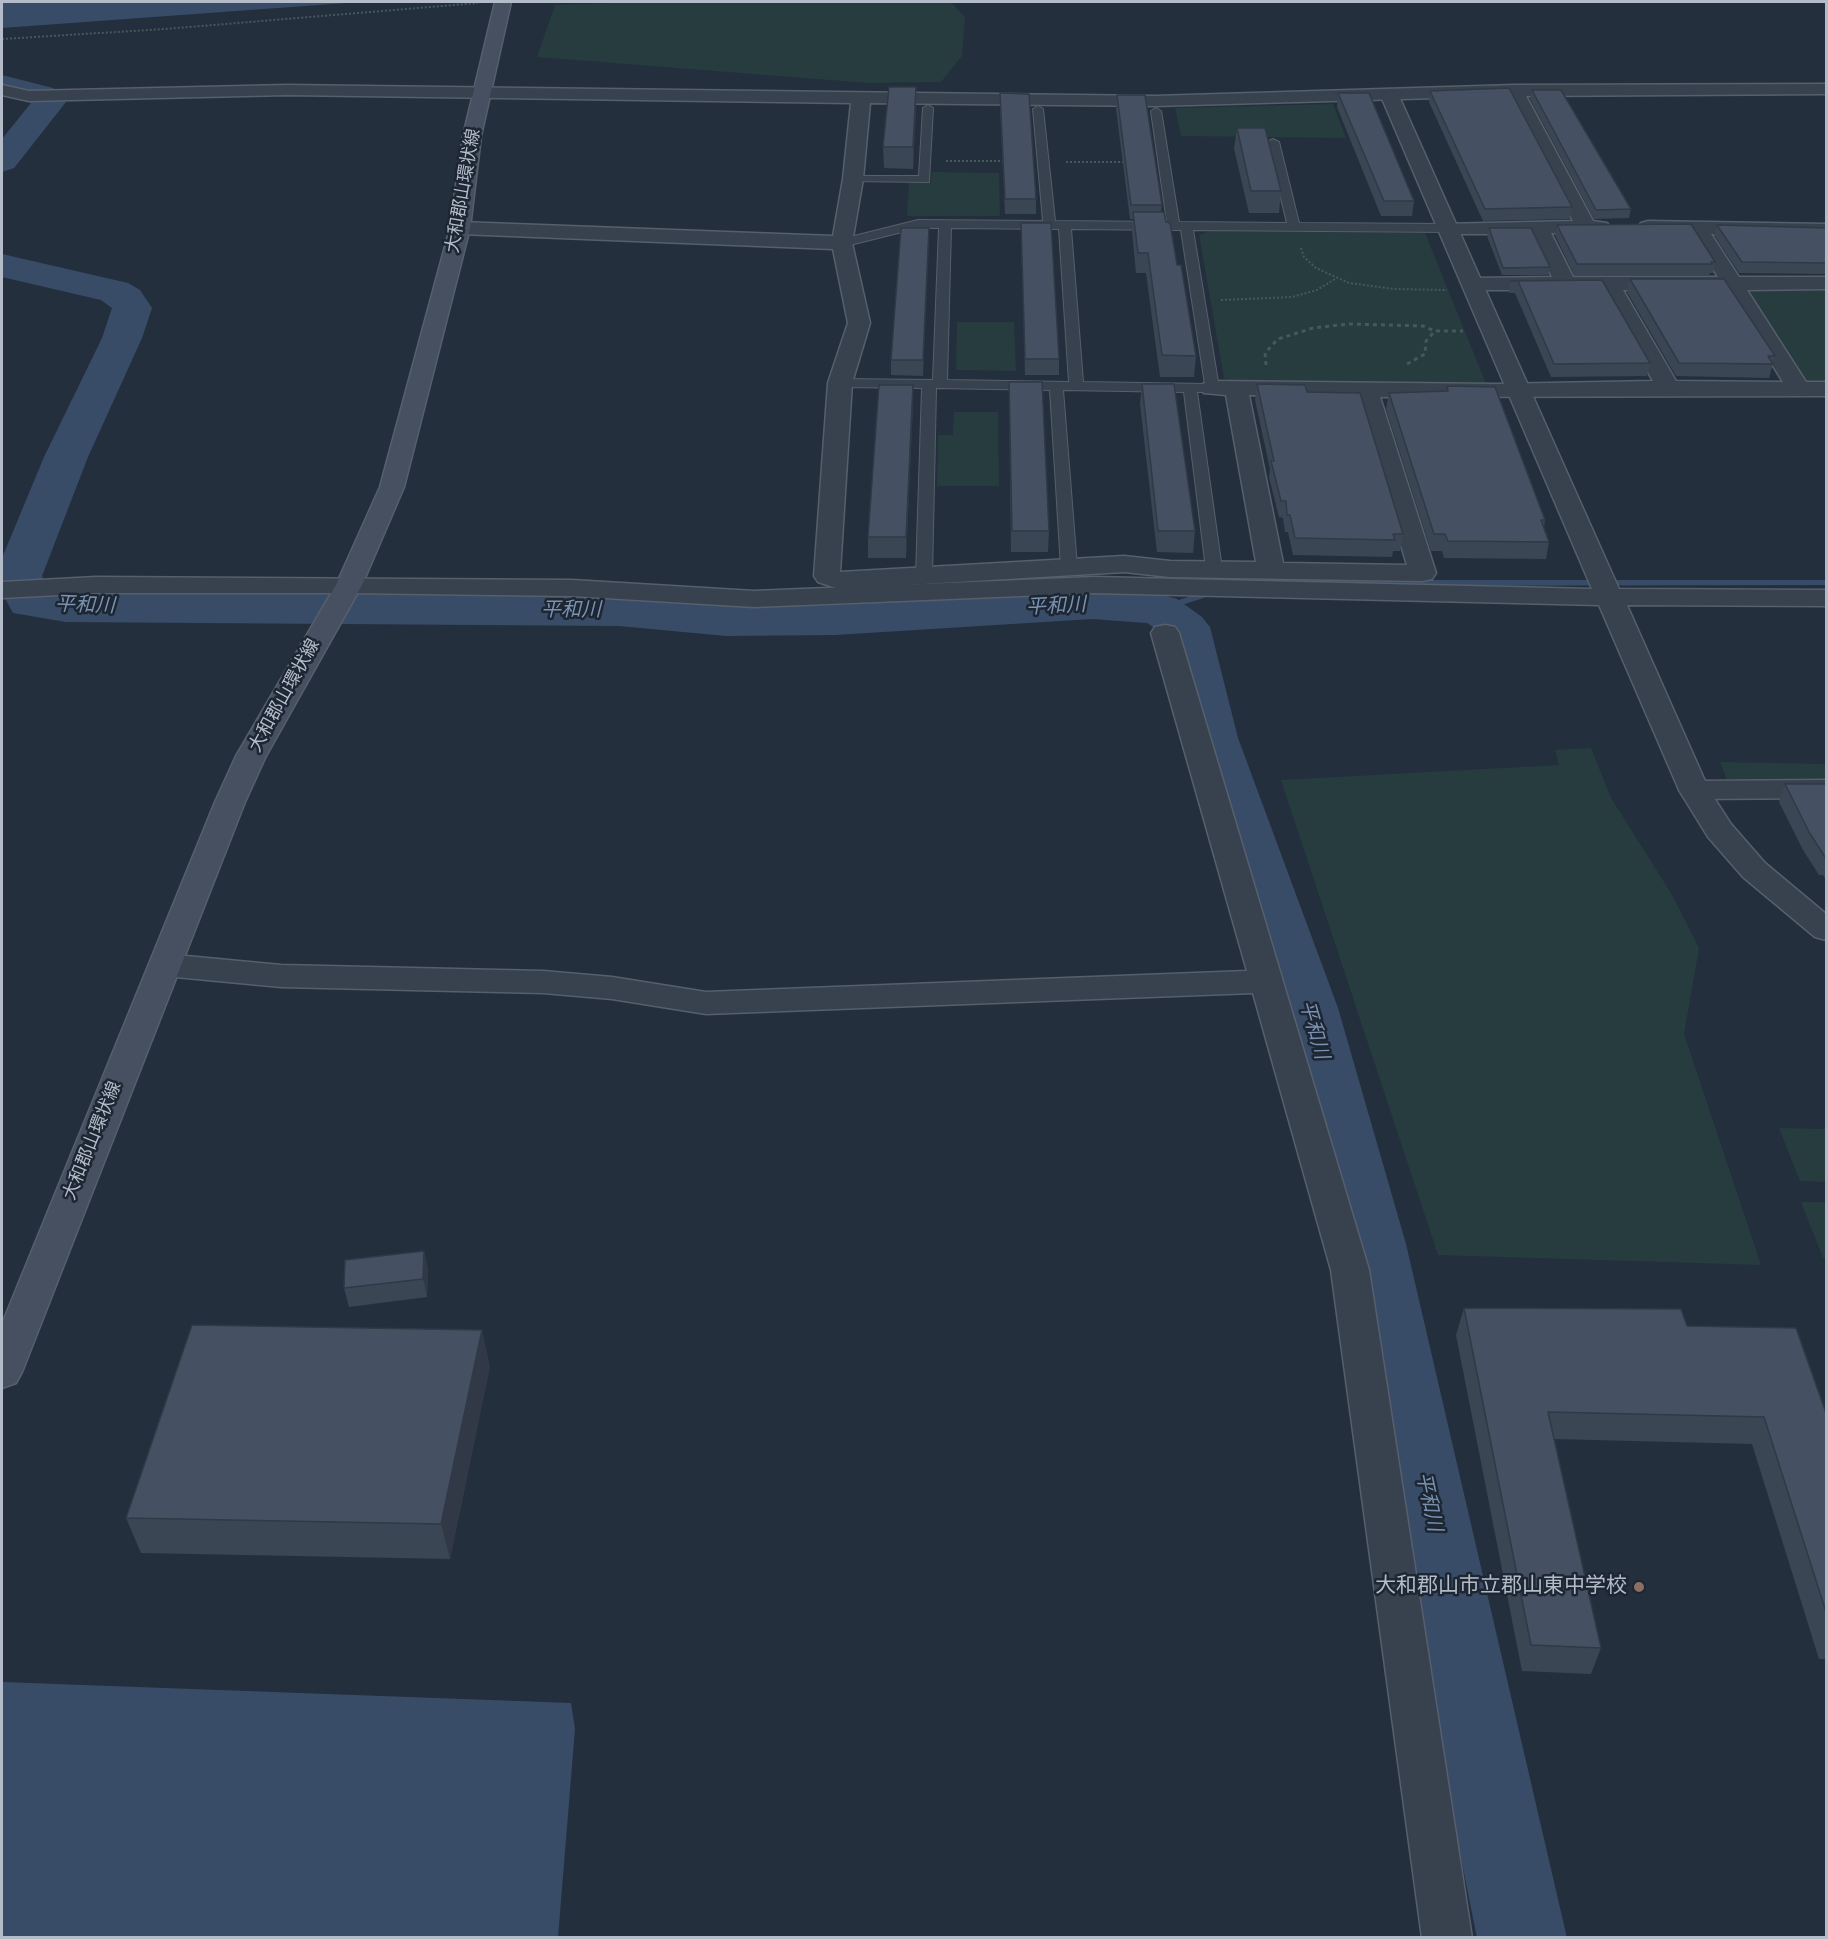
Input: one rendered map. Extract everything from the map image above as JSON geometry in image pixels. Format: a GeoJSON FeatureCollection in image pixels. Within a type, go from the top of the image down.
{"type":"FeatureCollection","features":[{"type":"Feature","properties":{"kind":"main road","name":"大和郡山環状線"},"geometry":{"type":"LineString","coordinates":[[2,1372],[230,802],[247,765],[338,603],[393,487],[460,228],[472,136],[493,36],[503,2]]}},
{"type":"Feature","properties":{"kind":"street"},"geometry":{"type":"LineString","coordinates":[[2,90],[28,96],[287,90],[1155,101],[1514,90],[1827,88]]}},
{"type":"Feature","properties":{"kind":"street"},"geometry":{"type":"LineString","coordinates":[[1514,90],[1586,227]]}},
{"type":"Feature","properties":{"kind":"street"},"geometry":{"type":"LineString","coordinates":[[1389,94],[1449,228],[1465,287],[1520,392],[1694,790],[1719,830],[1754,870],[1825,928]]}},
{"type":"Feature","properties":{"kind":"street"},"geometry":{"type":"LineString","coordinates":[[861,98],[853,179],[842,243],[859,323],[840,383],[827,576],[839,581],[1124,564],[1207,578]]}},
{"type":"Feature","properties":{"kind":"street"},"geometry":{"type":"LineString","coordinates":[[1449,228],[1696,226],[1827,230]]}},
{"type":"Feature","properties":{"kind":"street"},"geometry":{"type":"LineString","coordinates":[[1696,226],[1800,390]]}},
{"type":"Feature","properties":{"kind":"street"},"geometry":{"type":"LineString","coordinates":[[460,228],[842,243]]}},
{"type":"Feature","properties":{"kind":"street"},"geometry":{"type":"LineString","coordinates":[[1539,229],[1565,283]]}},
{"type":"Feature","properties":{"kind":"street"},"geometry":{"type":"LineString","coordinates":[[1465,287],[1565,283],[1827,283]]}},
{"type":"Feature","properties":{"kind":"street"},"geometry":{"type":"LineString","coordinates":[[1608,283],[1668,388]]}},
{"type":"Feature","properties":{"kind":"street"},"geometry":{"type":"LineString","coordinates":[[1201,388],[1520,392],[1668,388],[1827,389]]}},
{"type":"Feature","properties":{"kind":"street"},"geometry":{"type":"LineString","coordinates":[[1236,389],[1263,580]]}},
{"type":"Feature","properties":{"kind":"street"},"geometry":{"type":"LineString","coordinates":[[1263,580],[1423,573],[1366,390]]}},
{"type":"Feature","properties":{"kind":"street"},"geometry":{"type":"LineString","coordinates":[[2,590],[96,585],[338,603],[572,588],[754,599],[1207,578],[1608,595],[1827,598]]}},
{"type":"Feature","properties":{"kind":"street"},"geometry":{"type":"LineString","coordinates":[[1165,633],[1268,981],[1350,1270],[1447,1938]]}},
{"type":"Feature","properties":{"kind":"street"},"geometry":{"type":"LineString","coordinates":[[1694,790],[1827,789]]}},
{"type":"Feature","properties":{"kind":"street"},"geometry":{"type":"LineString","coordinates":[[165,965],[281,976],[543,982],[612,988],[706,1003],[1268,981]]}},
{"type":"Feature","properties":{"kind":"lane"},"geometry":{"type":"LineString","coordinates":[[853,179],[925,180],[928,108]]}},
{"type":"Feature","properties":{"kind":"lane"},"geometry":{"type":"LineString","coordinates":[[1038,109],[1049,225]]}},
{"type":"Feature","properties":{"kind":"lane"},"geometry":{"type":"LineString","coordinates":[[1156,111],[1180,226],[1201,388],[1207,578]]}},
{"type":"Feature","properties":{"kind":"lane"},"geometry":{"type":"LineString","coordinates":[[1274,142],[1294,227]]}},
{"type":"Feature","properties":{"kind":"lane"},"geometry":{"type":"LineString","coordinates":[[842,243],[918,224],[1449,228]]}},
{"type":"Feature","properties":{"kind":"lane"},"geometry":{"type":"LineString","coordinates":[[924,576],[945,225]]}},
{"type":"Feature","properties":{"kind":"lane"},"geometry":{"type":"LineString","coordinates":[[1065,225],[1076,386]]}},
{"type":"Feature","properties":{"kind":"lane"},"geometry":{"type":"LineString","coordinates":[[840,383],[1201,388]]}},
{"type":"Feature","properties":{"kind":"lane"},"geometry":{"type":"LineString","coordinates":[[1056,385],[1069,567]]}},
{"type":"Feature","properties":{"kind":"path"},"geometry":{"type":"LineString","coordinates":[[2,39],[176,28],[483,2]]}},
{"type":"Feature","properties":{"kind":"path"},"geometry":{"type":"LineString","coordinates":[[1172,2],[1236,2]]}},
{"type":"Feature","properties":{"kind":"path"},"geometry":{"type":"LineString","coordinates":[[1299,244],[1309,263],[1336,278],[1378,288],[1465,287]]}},
{"type":"Feature","properties":{"kind":"path"},"geometry":{"type":"LineString","coordinates":[[1228,300],[1292,297],[1317,290],[1336,278]]}},
{"type":"Feature","properties":{"kind":"path"},"geometry":{"type":"LineString","coordinates":[[1273,390],[1265,353],[1285,335],[1313,328],[1350,324],[1423,326],[1435,331],[1473,331]]}},
{"type":"Feature","properties":{"kind":"path"},"geometry":{"type":"LineString","coordinates":[[1400,365],[1413,362],[1425,354],[1426,341],[1435,331]]}},
{"type":"Feature","properties":{"kind":"green space"},"geometry":{"type":"Polygon","coordinates":[[[638,2],[951,2],[965,17],[962,56],[941,82],[868,83],[537,57],[555,5],[638,2]]]}},
{"type":"Feature","properties":{"kind":"green space"},"geometry":{"type":"Polygon","coordinates":[[[1333,104],[1346,138],[1181,136],[1175,108],[1333,104]]]}},
{"type":"Feature","properties":{"kind":"green space"},"geometry":{"type":"Polygon","coordinates":[[[932,172],[999,173],[1000,216],[907,216],[909,182],[931,182],[932,172]]]}},
{"type":"Feature","properties":{"kind":"green space"},"geometry":{"type":"Polygon","coordinates":[[[1209,231],[1425,233],[1487,386],[1239,384],[1224,378],[1199,235],[1209,231]]]}},
{"type":"Feature","properties":{"kind":"green space"},"geometry":{"type":"Polygon","coordinates":[[[1755,286],[1826,288],[1826,385],[1805,380],[1747,290],[1755,286]]]}},
{"type":"Feature","properties":{"kind":"green space"},"geometry":{"type":"Polygon","coordinates":[[[957,322],[1014,322],[1016,371],[956,370],[957,322]]]}},
{"type":"Feature","properties":{"kind":"green space"},"geometry":{"type":"Polygon","coordinates":[[[954,412],[998,412],[999,486],[937,486],[938,435],[953,435],[954,412]]]}},
{"type":"Feature","properties":{"kind":"green space"},"geometry":{"type":"Polygon","coordinates":[[[1591,748],[1611,798],[1671,893],[1699,948],[1684,1034],[1761,1265],[1438,1255],[1281,780],[1559,765],[1555,750],[1591,748]]]}},
{"type":"Feature","properties":{"kind":"green space"},"geometry":{"type":"Polygon","coordinates":[[[1720,762],[1826,764],[1826,780],[1727,780],[1720,762]]]}},
{"type":"Feature","properties":{"kind":"green space"},"geometry":{"type":"Polygon","coordinates":[[[1779,1128],[1826,1129],[1826,1182],[1800,1181],[1779,1128]]]}},
{"type":"Feature","properties":{"kind":"green space"},"geometry":{"type":"Polygon","coordinates":[[[1801,1202],[1826,1202],[1826,1258],[1823,1258],[1801,1202]]]}},
{"type":"Feature","properties":{"kind":"water"},"geometry":{"type":"Polygon","coordinates":[[[2,2],[360,2],[2,28],[2,2]]]}},
{"type":"Feature","properties":{"kind":"water"},"geometry":{"type":"Polygon","coordinates":[[[2,1682],[571,1703],[575,1729],[558,1937],[2,1937],[2,1682]]]}},
{"type":"Feature","properties":{"kind":"building"},"geometry":{"type":"Polygon","coordinates":[[[889,87],[916,87],[913,147],[883,147],[889,87]]]}},
{"type":"Feature","properties":{"kind":"building"},"geometry":{"type":"Polygon","coordinates":[[[1509,88],[1572,207],[1485,209],[1430,91],[1509,88]]]}},
{"type":"Feature","properties":{"kind":"building"},"geometry":{"type":"Polygon","coordinates":[[[1532,90],[1561,90],[1631,209],[1596,210],[1532,90]]]}},
{"type":"Feature","properties":{"kind":"building"},"geometry":{"type":"Polygon","coordinates":[[[1000,93],[1029,94],[1036,199],[1005,199],[1000,93]]]}},
{"type":"Feature","properties":{"kind":"building"},"geometry":{"type":"Polygon","coordinates":[[[1338,93],[1369,93],[1414,201],[1384,201],[1338,93]]]}},
{"type":"Feature","properties":{"kind":"building"},"geometry":{"type":"Polygon","coordinates":[[[1117,95],[1145,95],[1162,205],[1131,205],[1117,95]]]}},
{"type":"Feature","properties":{"kind":"building"},"geometry":{"type":"Polygon","coordinates":[[[1237,128],[1265,128],[1281,191],[1251,191],[1237,128]]]}},
{"type":"Feature","properties":{"kind":"building"},"geometry":{"type":"Polygon","coordinates":[[[1133,212],[1164,212],[1166,222],[1170,223],[1177,265],[1181,265],[1196,356],[1162,355],[1148,253],[1138,253],[1133,212]]]}},
{"type":"Feature","properties":{"kind":"building"},"geometry":{"type":"Polygon","coordinates":[[[1021,223],[1051,223],[1059,359],[1025,359],[1021,223]]]}},
{"type":"Feature","properties":{"kind":"building"},"geometry":{"type":"Polygon","coordinates":[[[1691,224],[1715,262],[1711,262],[1712,264],[1577,264],[1557,225],[1691,224]]]}},
{"type":"Feature","properties":{"kind":"building"},"geometry":{"type":"Polygon","coordinates":[[[1717,225],[1827,228],[1827,263],[1742,262],[1717,225]]]}},
{"type":"Feature","properties":{"kind":"building"},"geometry":{"type":"Polygon","coordinates":[[[901,228],[929,228],[923,360],[891,360],[901,228]]]}},
{"type":"Feature","properties":{"kind":"building"},"geometry":{"type":"Polygon","coordinates":[[[1489,228],[1531,228],[1550,267],[1503,268],[1489,228]]]}},
{"type":"Feature","properties":{"kind":"building"},"geometry":{"type":"Polygon","coordinates":[[[1630,279],[1724,279],[1775,356],[1768,356],[1773,364],[1679,363],[1630,279]]]}},
{"type":"Feature","properties":{"kind":"building"},"geometry":{"type":"Polygon","coordinates":[[[1602,280],[1650,363],[1554,364],[1518,281],[1511,281],[1602,280]]]}},
{"type":"Feature","properties":{"kind":"building"},"geometry":{"type":"Polygon","coordinates":[[[1009,382],[1042,382],[1049,531],[1012,531],[1009,382]]]}},
{"type":"Feature","properties":{"kind":"building"},"geometry":{"type":"Polygon","coordinates":[[[1142,384],[1174,384],[1195,531],[1158,531],[1142,384]]]}},
{"type":"Feature","properties":{"kind":"building"},"geometry":{"type":"Polygon","coordinates":[[[1257,384],[1305,385],[1307,392],[1360,393],[1403,534],[1393,534],[1395,540],[1295,538],[1290,515],[1287,515],[1286,501],[1281,501],[1271,461],[1274,461],[1257,384]]]}},
{"type":"Feature","properties":{"kind":"building"},"geometry":{"type":"Polygon","coordinates":[[[879,385],[913,385],[906,537],[868,537],[879,385]]]}},
{"type":"Feature","properties":{"kind":"building"},"geometry":{"type":"Polygon","coordinates":[[[1447,386],[1495,387],[1545,520],[1541,520],[1549,542],[1448,541],[1445,534],[1434,534],[1389,393],[1448,391],[1447,386]]]}},
{"type":"Feature","properties":{"kind":"building"},"geometry":{"type":"Polygon","coordinates":[[[1785,784],[1827,784],[1827,857],[1809,832],[1785,784]]]}},
{"type":"Feature","properties":{"kind":"building"},"geometry":{"type":"Polygon","coordinates":[[[424,1251],[423,1279],[344,1288],[345,1260],[424,1251]]]}},
{"type":"Feature","properties":{"kind":"building"},"geometry":{"type":"Polygon","coordinates":[[[1464,1308],[1681,1309],[1687,1326],[1796,1328],[1827,1416],[1827,1615],[1764,1417],[1548,1412],[1601,1648],[1531,1645],[1464,1308]]]}},
{"type":"Feature","properties":{"kind":"building"},"geometry":{"type":"Polygon","coordinates":[[[192,1325],[482,1330],[441,1524],[126,1518],[192,1325]]]}},
{"type":"Feature","properties":{"kind":"waterway","name":"平和川"},"geometry":{"type":"LineString","coordinates":[[2,85],[41,95],[49,102],[2,161]]}},
{"type":"Feature","properties":{"kind":"waterway","name":"平和川"},"geometry":{"type":"LineString","coordinates":[[2,266],[114,291],[126,298],[132,308],[122,338],[66,457],[18,576],[30,603],[66,607],[619,611],[726,621],[835,620],[1029,606],[1092,604],[1160,609],[1185,627],[1212,738],[1307,1008],[1372,1244],[1522,1938]]}},
{"type":"Feature","properties":{"kind":"waterway"},"geometry":{"type":"LineString","coordinates":[[1237,585],[1253,580],[1341,583],[1826,583]]}},
{"type":"Feature","properties":{"kind":"waterway"},"geometry":{"type":"LineString","coordinates":[[1160,609],[1216,591]]}},
{"type":"Feature","properties":{"kind":"place","name":"大和郡山市立郡山東中学校"},"geometry":{"type":"Point","coordinates":[1639,1587]}}]}
